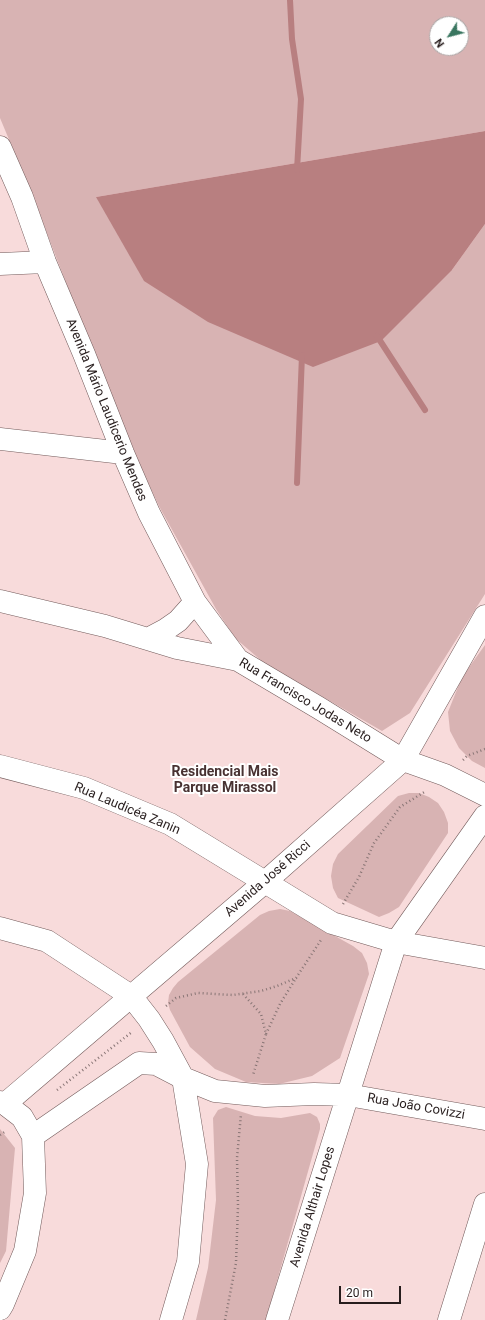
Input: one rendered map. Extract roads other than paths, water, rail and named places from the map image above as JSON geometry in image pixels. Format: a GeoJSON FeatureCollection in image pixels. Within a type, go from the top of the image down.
{"type":"FeatureCollection","features":[{"type":"Feature","properties":{"kind":"street","name":"Avenida Mário Laudicerio Mendes"},"geometry":{"type":"LineString","coordinates":[[0,147],[22,196],[45,262],[149,513],[196,602],[238,660]]}},
{"type":"Feature","properties":{"kind":"street"},"geometry":{"type":"LineString","coordinates":[[0,264],[45,262]]}},
{"type":"Feature","properties":{"kind":"street"},"geometry":{"type":"LineString","coordinates":[[0,439],[123,453]]}},
{"type":"Feature","properties":{"kind":"street","name":"Rua Francisco Jodas Neto"},"geometry":{"type":"LineString","coordinates":[[0,601],[105,626],[177,648],[238,660],[404,760],[445,775],[485,795]]}},
{"type":"Feature","properties":{"kind":"street"},"geometry":{"type":"LineString","coordinates":[[148,639],[165,630],[178,620],[196,602]]}},
{"type":"Feature","properties":{"kind":"street","name":"Avenida José Ricci"},"geometry":{"type":"LineString","coordinates":[[0,1309],[25,1251],[35,1193],[33,1136],[22,1117],[2,1103],[265,882],[404,760],[485,616]]}},
{"type":"Feature","properties":{"kind":"street","name":"Rua Laudicéa Zanin"},"geometry":{"type":"LineString","coordinates":[[0,766],[84,788],[170,824],[332,923],[396,942],[485,958]]}},
{"type":"Feature","properties":{"kind":"street"},"geometry":{"type":"LineString","coordinates":[[33,1136],[139,1063],[156,1064],[183,1078],[215,1091],[265,1096],[314,1094],[348,1095],[396,942],[485,816]]}},
{"type":"Feature","properties":{"kind":"street"},"geometry":{"type":"LineString","coordinates":[[0,928],[47,941],[131,996],[149,1018],[183,1078],[197,1164],[188,1262],[171,1320]]}},
{"type":"Feature","properties":{"kind":"street","name":"Rua João Covizzi"},"geometry":{"type":"LineString","coordinates":[[348,1095],[485,1119]]}},
{"type":"Feature","properties":{"kind":"street","name":"Avenida Althair Lopes"},"geometry":{"type":"LineString","coordinates":[[277,1320],[348,1095]]}},
{"type":"Feature","properties":{"kind":"street"},"geometry":{"type":"LineString","coordinates":[[449,1320],[485,1204]]}},
{"type":"Feature","properties":{"kind":"waterway"},"geometry":{"type":"LineString","coordinates":[[290,0],[292,39],[301,99],[297,170]]}},
{"type":"Feature","properties":{"kind":"waterway"},"geometry":{"type":"LineString","coordinates":[[377,336],[425,410]]}},
{"type":"Feature","properties":{"kind":"waterway"},"geometry":{"type":"LineString","coordinates":[[297,483],[302,355]]}},
{"type":"Feature","properties":{"kind":"district","name":"Residencial Mais Parque Mirassol"},"geometry":{"type":"Point","coordinates":[225,780]}}]}
